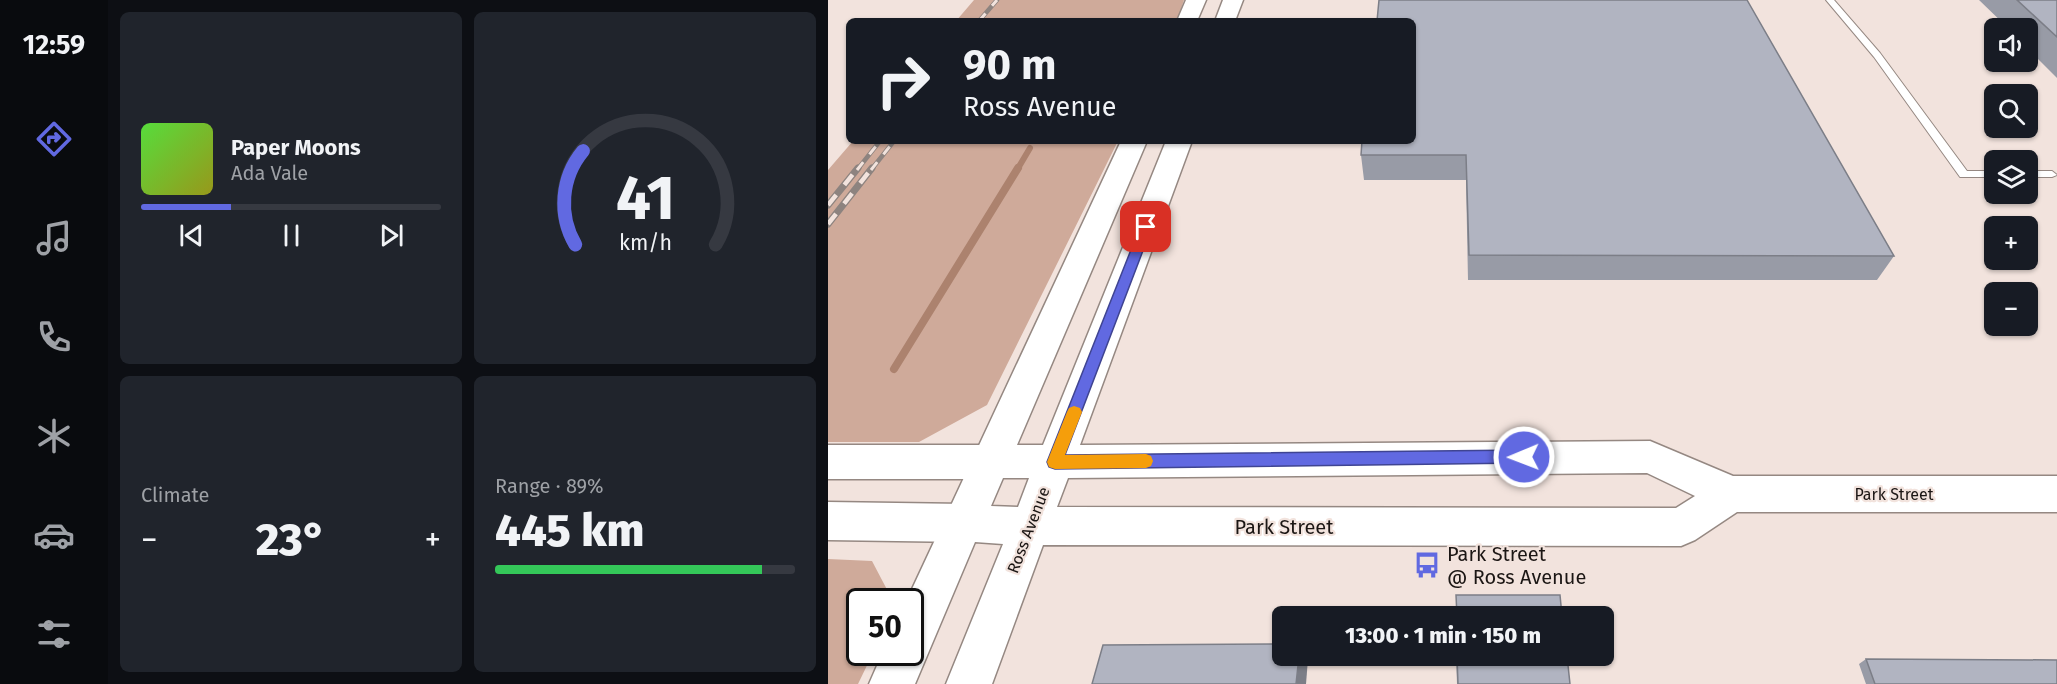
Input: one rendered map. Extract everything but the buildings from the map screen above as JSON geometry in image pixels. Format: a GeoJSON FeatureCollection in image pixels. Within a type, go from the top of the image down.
{"type":"FeatureCollection","features":[{"type":"Feature","properties":{"kind":"main road"},"geometry":{"type":"LineString","coordinates":[[1188,18],[1196,0]]}},
{"type":"Feature","properties":{"kind":"main road"},"geometry":{"type":"LineString","coordinates":[[1227,18],[1233,0]]}},
{"type":"Feature","properties":{"kind":"main road"},"geometry":{"type":"LineString","coordinates":[[924,612],[1133,144]]}},
{"type":"Feature","properties":{"kind":"main road","name":"Ross Avenue"},"geometry":{"type":"LineString","coordinates":[[969,684],[1178,144]]}},
{"type":"Feature","properties":{"kind":"main road","name":"Park Street"},"geometry":{"type":"LineString","coordinates":[[828,462],[1650,457],[1731,494],[2057,494]]}},
{"type":"Feature","properties":{"kind":"main road","name":"Park Street"},"geometry":{"type":"LineString","coordinates":[[828,520],[1029,526],[1681,526],[1731,494]]}},
{"type":"Feature","properties":{"kind":"main road"},"geometry":{"type":"LineString","coordinates":[[892,684],[900,666]]}},
{"type":"Feature","properties":{"kind":"lane"},"geometry":{"type":"LineString","coordinates":[[1830,0],[1877,55],[1964,175],[1984,174]]}},
{"type":"Feature","properties":{"kind":"lane"},"geometry":{"type":"LineString","coordinates":[[2038,174],[2052,174]]}},
{"type":"Feature","properties":{"kind":"shaded area"},"geometry":{"type":"Polygon","coordinates":[[[974,0],[1184,0],[1178,18],[959,18],[974,0]]]}},
{"type":"Feature","properties":{"kind":"shaded area"},"geometry":{"type":"Polygon","coordinates":[[[850,144],[1117,144],[987,405],[919,442],[828,442],[828,170],[850,144]]]}},
{"type":"Feature","properties":{"kind":"shaded area"},"geometry":{"type":"Polygon","coordinates":[[[828,559],[872,561],[886,588],[846,588],[846,666],[867,666],[858,684],[828,684],[828,559]]]}},
{"type":"Feature","properties":{"kind":"waterway"},"geometry":{"type":"LineString","coordinates":[[1017,170],[1030,148]]}},
{"type":"Feature","properties":{"kind":"waterway"},"geometry":{"type":"LineString","coordinates":[[894,369],[1018,168]]}},
{"type":"Feature","properties":{"kind":"railway"},"geometry":{"type":"LineString","coordinates":[[982,18],[997,0]]}},
{"type":"Feature","properties":{"kind":"railway"},"geometry":{"type":"LineString","coordinates":[[857,170],[878,144]]}},
{"type":"Feature","properties":{"kind":"railway"},"geometry":{"type":"LineString","coordinates":[[871,170],[892,144]]}},
{"type":"Feature","properties":{"kind":"railway"},"geometry":{"type":"LineString","coordinates":[[828,205],[858,168]]}},
{"type":"Feature","properties":{"kind":"railway"},"geometry":{"type":"LineString","coordinates":[[828,224],[872,168]]}},
{"type":"Feature","properties":{"kind":"slow traffic"},"geometry":{"type":"LineString","coordinates":[[1074,412],[1055,462],[1146,461]]}},
{"type":"Feature","properties":{"kind":"place","name":"Park Street @ Ross Avenue"},"geometry":{"type":"Point","coordinates":[1427,565]}},
{"type":"Feature","properties":{"kind":"route"},"geometry":{"type":"LineString","coordinates":[[1146,227],[1055,462],[1524,457]]}}]}
